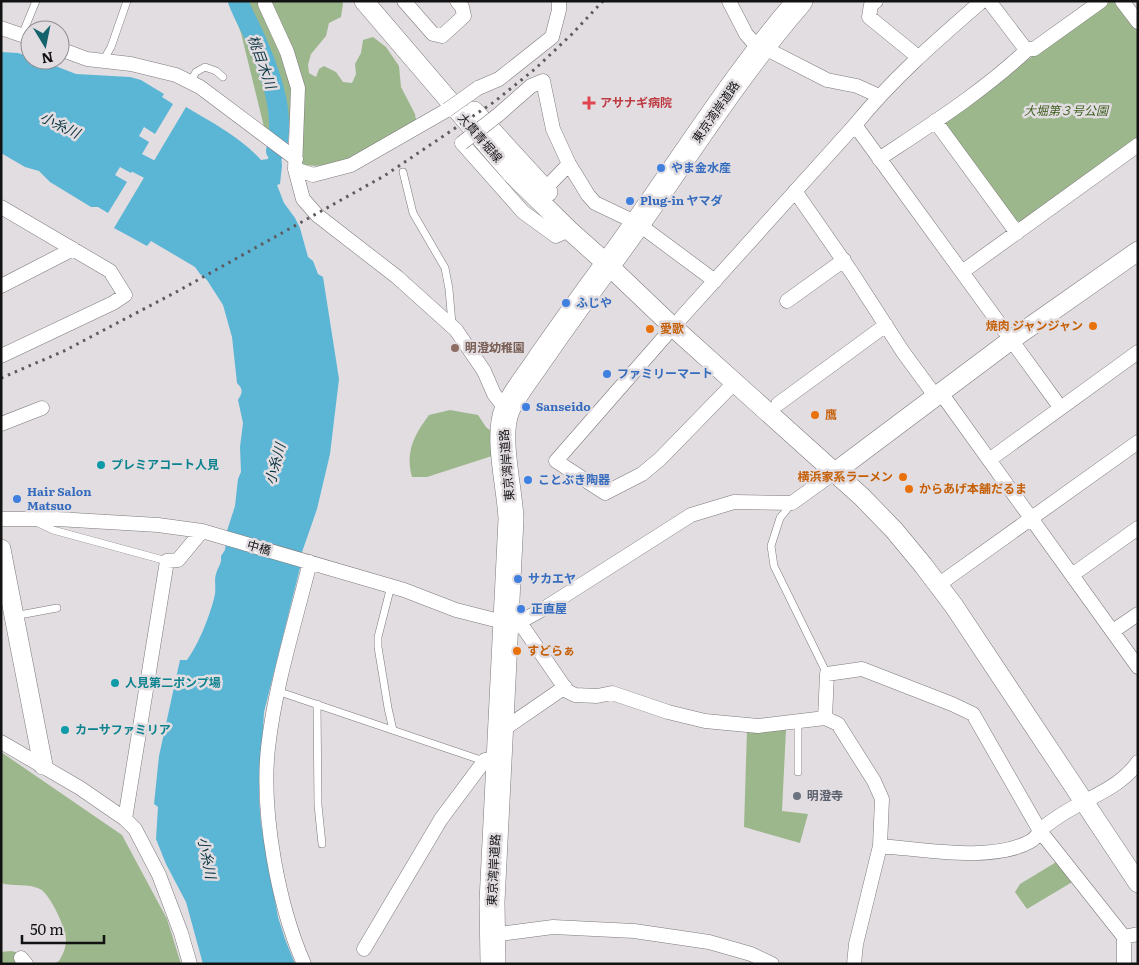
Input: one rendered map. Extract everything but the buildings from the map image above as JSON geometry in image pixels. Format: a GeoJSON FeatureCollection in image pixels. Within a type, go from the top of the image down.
{"type":"FeatureCollection","features":[{"type":"Feature","properties":{"kind":"highway","name":"東京湾岸道路"},"geometry":{"type":"LineString","coordinates":[[493,964],[492,759],[501,731],[512,623],[512,519],[503,441],[503,425],[507,411],[522,386],[637,223],[763,47],[800,1]]}},
{"type":"Feature","properties":{"kind":"street"},"geometry":{"type":"LineString","coordinates":[[266,1],[265,4],[287,52],[298,88],[296,164],[303,199],[317,215],[397,277],[453,327],[484,371],[494,394],[507,411]]}},
{"type":"Feature","properties":{"kind":"street","name":"大貫青堀線"},"geometry":{"type":"LineString","coordinates":[[364,1],[512,174],[569,230],[612,258]]}},
{"type":"Feature","properties":{"kind":"street","name":"大貫青堀線"},"geometry":{"type":"LineString","coordinates":[[380,1],[544,189],[589,237],[612,258]]}},
{"type":"Feature","properties":{"kind":"street"},"geometry":{"type":"LineString","coordinates":[[404,1],[433,34],[442,36],[464,16],[462,7],[457,1]]}},
{"type":"Feature","properties":{"kind":"street"},"geometry":{"type":"LineString","coordinates":[[70,53],[86,59],[140,66],[176,75],[200,87],[312,175],[351,165],[447,110],[478,88],[498,79],[552,37],[559,10],[559,1]]}},
{"type":"Feature","properties":{"kind":"street"},"geometry":{"type":"LineString","coordinates":[[729,1],[746,34],[753,42],[827,80],[857,86],[879,96]]}},
{"type":"Feature","properties":{"kind":"street"},"geometry":{"type":"LineString","coordinates":[[876,1],[871,4],[869,17],[918,57]]}},
{"type":"Feature","properties":{"kind":"street"},"geometry":{"type":"LineString","coordinates":[[735,382],[660,459],[642,474],[605,493],[556,461],[879,96],[918,57],[982,1]]}},
{"type":"Feature","properties":{"kind":"street"},"geometry":{"type":"LineString","coordinates":[[990,1],[1028,50]]}},
{"type":"Feature","properties":{"kind":"street"},"geometry":{"type":"LineString","coordinates":[[879,159],[936,121],[1012,65],[1028,50],[1034,49],[1101,1]]}},
{"type":"Feature","properties":{"kind":"street"},"geometry":{"type":"LineString","coordinates":[[1122,1],[1138,22]]}},
{"type":"Feature","properties":{"kind":"street"},"geometry":{"type":"LineString","coordinates":[[1,28],[20,34]]}},
{"type":"Feature","properties":{"kind":"street"},"geometry":{"type":"LineString","coordinates":[[569,230],[556,236],[523,212],[462,143],[531,86],[543,81],[553,129],[569,164],[588,195],[595,203],[637,223],[715,281]]}},
{"type":"Feature","properties":{"kind":"street"},"geometry":{"type":"LineString","coordinates":[[936,121],[1017,233]]}},
{"type":"Feature","properties":{"kind":"street"},"geometry":{"type":"LineString","coordinates":[[855,125],[1060,407]]}},
{"type":"Feature","properties":{"kind":"street"},"geometry":{"type":"LineString","coordinates":[[962,272],[1138,145]]}},
{"type":"Feature","properties":{"kind":"street"},"geometry":{"type":"LineString","coordinates":[[544,189],[569,164]]}},
{"type":"Feature","properties":{"kind":"street"},"geometry":{"type":"LineString","coordinates":[[795,192],[844,260],[886,325],[1032,518],[1138,667]]}},
{"type":"Feature","properties":{"kind":"street"},"geometry":{"type":"LineString","coordinates":[[1,207],[110,271],[125,295],[113,303],[1,356]]}},
{"type":"Feature","properties":{"kind":"street"},"geometry":{"type":"LineString","coordinates":[[1,286],[73,249]]}},
{"type":"Feature","properties":{"kind":"street"},"geometry":{"type":"LineString","coordinates":[[512,623],[568,593],[691,515],[734,502],[792,503],[1011,340],[1138,251]]}},
{"type":"Feature","properties":{"kind":"street"},"geometry":{"type":"LineString","coordinates":[[612,258],[735,382],[904,522],[944,581],[970,606],[1090,799],[1138,884]]}},
{"type":"Feature","properties":{"kind":"street"},"geometry":{"type":"LineString","coordinates":[[787,301],[844,260]]}},
{"type":"Feature","properties":{"kind":"street"},"geometry":{"type":"LineString","coordinates":[[677,323],[778,404],[840,468]]}},
{"type":"Feature","properties":{"kind":"street"},"geometry":{"type":"LineString","coordinates":[[778,404],[886,325]]}},
{"type":"Feature","properties":{"kind":"street"},"geometry":{"type":"LineString","coordinates":[[989,460],[1138,352]]}},
{"type":"Feature","properties":{"kind":"street"},"geometry":{"type":"LineString","coordinates":[[1,424],[42,408]]}},
{"type":"Feature","properties":{"kind":"street"},"geometry":{"type":"LineString","coordinates":[[944,581],[1032,518],[1135,450]]}},
{"type":"Feature","properties":{"kind":"street","name":"中橋"},"geometry":{"type":"LineString","coordinates":[[1,519],[158,526],[206,533],[391,586],[456,610],[512,623]]}},
{"type":"Feature","properties":{"kind":"street"},"geometry":{"type":"LineString","coordinates":[[1072,574],[1138,528]]}},
{"type":"Feature","properties":{"kind":"street"},"geometry":{"type":"LineString","coordinates":[[125,819],[167,561],[178,560],[206,533]]}},
{"type":"Feature","properties":{"kind":"street"},"geometry":{"type":"LineString","coordinates":[[1,548],[43,765]]}},
{"type":"Feature","properties":{"kind":"street"},"geometry":{"type":"LineString","coordinates":[[304,964],[281,897],[269,828],[266,786],[268,749],[277,691],[309,562]]}},
{"type":"Feature","properties":{"kind":"street"},"geometry":{"type":"LineString","coordinates":[[1113,632],[1138,614]]}},
{"type":"Feature","properties":{"kind":"street"},"geometry":{"type":"LineString","coordinates":[[512,623],[525,630],[567,690],[575,695],[597,696],[612,693],[668,712],[705,721],[758,726],[825,718],[838,724],[874,781],[882,799],[880,846],[856,944],[854,964]]}},
{"type":"Feature","properties":{"kind":"street"},"geometry":{"type":"LineString","coordinates":[[825,718],[827,674],[862,670],[952,704],[973,714],[1040,831],[1131,935],[1124,964]]}},
{"type":"Feature","properties":{"kind":"street"},"geometry":{"type":"LineString","coordinates":[[501,731],[565,687]]}},
{"type":"Feature","properties":{"kind":"street"},"geometry":{"type":"LineString","coordinates":[[1,742],[80,788],[125,819],[135,830],[159,875],[181,933],[190,964]]}},
{"type":"Feature","properties":{"kind":"street"},"geometry":{"type":"LineString","coordinates":[[364,949],[441,819],[492,759]]}},
{"type":"Feature","properties":{"kind":"street"},"geometry":{"type":"LineString","coordinates":[[880,846],[971,853],[993,852],[1017,847],[1033,840],[1053,820],[1119,781],[1138,762]]}},
{"type":"Feature","properties":{"kind":"street"},"geometry":{"type":"LineString","coordinates":[[1090,799],[1138,861]]}},
{"type":"Feature","properties":{"kind":"street"},"geometry":{"type":"LineString","coordinates":[[492,935],[553,927],[634,931],[709,942],[751,954],[772,964]]}},
{"type":"Feature","properties":{"kind":"lane"},"geometry":{"type":"LineString","coordinates":[[103,61],[111,47],[127,1]]}},
{"type":"Feature","properties":{"kind":"lane"},"geometry":{"type":"LineString","coordinates":[[30,20],[35,2]]}},
{"type":"Feature","properties":{"kind":"lane"},"geometry":{"type":"LineString","coordinates":[[190,82],[196,72],[205,67],[216,71],[223,77]]}},
{"type":"Feature","properties":{"kind":"lane"},"geometry":{"type":"LineString","coordinates":[[403,172],[413,212],[445,268],[450,289],[453,327]]}},
{"type":"Feature","properties":{"kind":"lane"},"geometry":{"type":"LineString","coordinates":[[792,503],[780,518],[771,546],[774,566],[827,674]]}},
{"type":"Feature","properties":{"kind":"lane"},"geometry":{"type":"LineString","coordinates":[[31,519],[53,530],[167,561]]}},
{"type":"Feature","properties":{"kind":"lane"},"geometry":{"type":"LineString","coordinates":[[391,586],[378,637],[378,647],[388,708],[394,730]]}},
{"type":"Feature","properties":{"kind":"lane"},"geometry":{"type":"LineString","coordinates":[[14,616],[58,608]]}},
{"type":"Feature","properties":{"kind":"lane"},"geometry":{"type":"LineString","coordinates":[[277,691],[478,759],[492,759]]}},
{"type":"Feature","properties":{"kind":"lane"},"geometry":{"type":"LineString","coordinates":[[317,704],[318,805],[322,844]]}},
{"type":"Feature","properties":{"kind":"lane"},"geometry":{"type":"LineString","coordinates":[[798,722],[798,772]]}},
{"type":"Feature","properties":{"kind":"green space"},"geometry":{"type":"Polygon","coordinates":[[[229,1],[342,1],[341,17],[329,23],[326,36],[311,54],[308,65],[309,73],[316,77],[319,69],[324,66],[336,72],[343,82],[352,83],[356,74],[355,64],[361,53],[363,40],[373,37],[386,47],[399,66],[401,87],[415,114],[416,120],[376,145],[347,160],[316,166],[301,164],[292,129],[285,138],[265,131],[241,33],[229,1]]]}},
{"type":"Feature","properties":{"kind":"green space","name":"大堀第３号公園"},"geometry":{"type":"Polygon","coordinates":[[[1107,1],[1118,1],[1138,30],[1138,138],[1021,222],[1015,220],[944,122],[1107,1]]]}},
{"type":"Feature","properties":{"kind":"green space"},"geometry":{"type":"Polygon","coordinates":[[[450,410],[478,415],[486,427],[495,434],[492,456],[427,477],[412,477],[410,452],[415,437],[429,415],[450,410]]]}},
{"type":"Feature","properties":{"kind":"green space"},"geometry":{"type":"Polygon","coordinates":[[[747,730],[786,730],[782,811],[808,814],[800,843],[744,827],[747,730]]]}},
{"type":"Feature","properties":{"kind":"green space"},"geometry":{"type":"Polygon","coordinates":[[[1,752],[122,835],[167,919],[181,964],[53,964],[59,961],[65,948],[66,940],[53,904],[40,889],[1,883],[1,752]]]}},
{"type":"Feature","properties":{"kind":"green space"},"geometry":{"type":"Polygon","coordinates":[[[1058,861],[1074,881],[1027,909],[1015,892],[1020,884],[1058,861]]]}},
{"type":"Feature","properties":{"kind":"green space"},"geometry":{"type":"Polygon","coordinates":[[[11,951],[25,954],[35,964],[1,964],[1,952],[11,951]]]}},
{"type":"Feature","properties":{"kind":"water"},"geometry":{"type":"Polygon","coordinates":[[[1,52],[20,54],[20,70],[66,70],[76,74],[130,77],[141,80],[164,94],[162,97],[173,104],[155,134],[144,127],[139,136],[149,142],[131,173],[120,167],[115,175],[127,182],[108,213],[98,207],[91,207],[50,182],[39,171],[25,167],[1,153],[1,52]]]}},
{"type":"Feature","properties":{"kind":"water"},"geometry":{"type":"Polygon","coordinates":[[[186,107],[235,137],[261,160],[268,159],[270,146],[281,155],[280,184],[277,185],[284,203],[300,228],[308,257],[313,261],[318,274],[323,277],[339,379],[330,454],[317,509],[301,555],[226,534],[235,506],[238,479],[241,472],[240,447],[243,423],[238,400],[242,391],[237,383],[232,337],[223,305],[207,280],[195,267],[151,241],[147,246],[114,228],[186,107]]]}},
{"type":"Feature","properties":{"kind":"water"},"geometry":{"type":"Polygon","coordinates":[[[226,542],[301,564],[264,712],[259,798],[261,824],[278,917],[295,964],[203,964],[186,902],[166,864],[156,839],[158,807],[154,804],[159,756],[180,660],[187,660],[196,646],[208,619],[215,591],[215,576],[221,556],[225,550],[226,542]]]}},
{"type":"Feature","properties":{"kind":"waterway","name":"桃目木川"},"geometry":{"type":"LineString","coordinates":[[238,1],[257,41],[273,85],[279,125],[276,151]]}},
{"type":"Feature","properties":{"kind":"waterway","name":"小糸川"},"geometry":{"type":"LineString","coordinates":[[114,151],[149,169],[170,185]]}},
{"type":"Feature","properties":{"kind":"railway"},"geometry":{"type":"LineString","coordinates":[[1,378],[64,351],[178,291],[384,176],[494,102],[535,69],[603,1]]}},
{"type":"Feature","properties":{"kind":"place","name":"アサナギ病院"},"geometry":{"type":"Point","coordinates":[589,103]}},
{"type":"Feature","properties":{"kind":"place","name":"やま金水産"},"geometry":{"type":"Point","coordinates":[661,168]}},
{"type":"Feature","properties":{"kind":"place","name":"Plug-in ヤマダ"},"geometry":{"type":"Point","coordinates":[630,201]}},
{"type":"Feature","properties":{"kind":"place","name":"ふじや"},"geometry":{"type":"Point","coordinates":[566,303]}},
{"type":"Feature","properties":{"kind":"place","name":"焼肉 ジャンジャン"},"geometry":{"type":"Point","coordinates":[1093,326]}},
{"type":"Feature","properties":{"kind":"place","name":"愛歌"},"geometry":{"type":"Point","coordinates":[650,329]}},
{"type":"Feature","properties":{"kind":"place","name":"明澄幼稚園"},"geometry":{"type":"Point","coordinates":[455,348]}},
{"type":"Feature","properties":{"kind":"place","name":"ファミリーマート"},"geometry":{"type":"Point","coordinates":[607,374]}},
{"type":"Feature","properties":{"kind":"place","name":"Sanseido"},"geometry":{"type":"Point","coordinates":[526,407]}},
{"type":"Feature","properties":{"kind":"place","name":"鷹"},"geometry":{"type":"Point","coordinates":[815,415]}},
{"type":"Feature","properties":{"kind":"place","name":"プレミアコート人見"},"geometry":{"type":"Point","coordinates":[101,465]}},
{"type":"Feature","properties":{"kind":"place","name":"横浜家系ラーメン"},"geometry":{"type":"Point","coordinates":[903,477]}},
{"type":"Feature","properties":{"kind":"place","name":"ことぶき陶器"},"geometry":{"type":"Point","coordinates":[528,480]}},
{"type":"Feature","properties":{"kind":"place","name":"からあげ本舗だるま"},"geometry":{"type":"Point","coordinates":[909,489]}},
{"type":"Feature","properties":{"kind":"place","name":"Hair Salon Matsuo"},"geometry":{"type":"Point","coordinates":[17,499]}},
{"type":"Feature","properties":{"kind":"place","name":"サカエヤ"},"geometry":{"type":"Point","coordinates":[518,579]}},
{"type":"Feature","properties":{"kind":"place","name":"正直屋"},"geometry":{"type":"Point","coordinates":[521,609]}},
{"type":"Feature","properties":{"kind":"place","name":"すどらぁ"},"geometry":{"type":"Point","coordinates":[517,651]}},
{"type":"Feature","properties":{"kind":"place","name":"人見第二ポンプ場"},"geometry":{"type":"Point","coordinates":[115,683]}},
{"type":"Feature","properties":{"kind":"place","name":"カーサファミリア"},"geometry":{"type":"Point","coordinates":[65,730]}},
{"type":"Feature","properties":{"kind":"place","name":"明澄寺"},"geometry":{"type":"Point","coordinates":[797,796]}}]}
